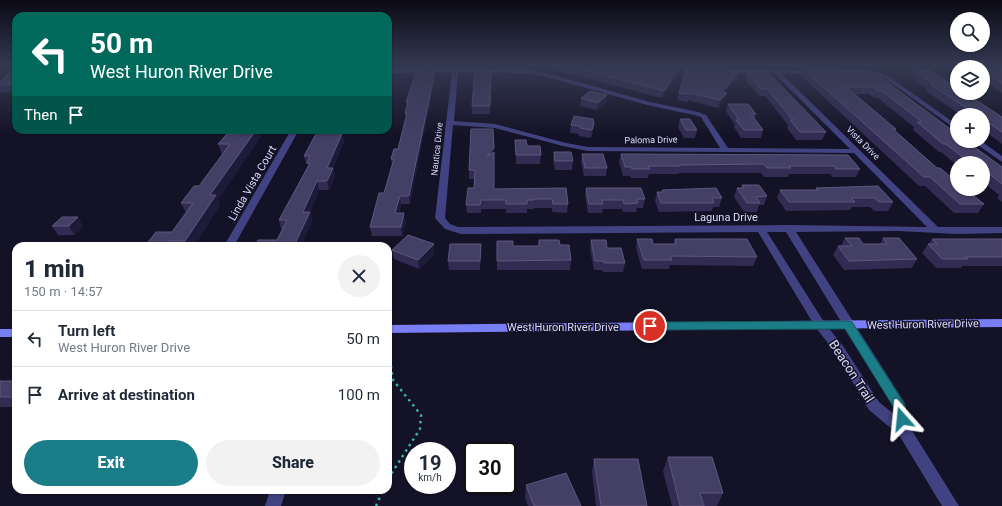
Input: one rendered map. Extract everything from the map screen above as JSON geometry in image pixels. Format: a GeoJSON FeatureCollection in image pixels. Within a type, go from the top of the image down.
{"type":"FeatureCollection","features":[{"type":"Feature","properties":{"kind":"main road","name":"West Huron River Drive"},"geometry":{"type":"LineString","coordinates":[[392,328],[1002,323]]}},
{"type":"Feature","properties":{"kind":"main road"},"geometry":{"type":"LineString","coordinates":[[0,333],[12,333]]}},
{"type":"Feature","properties":{"kind":"street","name":"Nautica Drive"},"geometry":{"type":"LineString","coordinates":[[451,229],[444,225],[440,218],[454,89]]}},
{"type":"Feature","properties":{"kind":"street"},"geometry":{"type":"LineString","coordinates":[[594,89],[625,98],[704,116],[726,149]]}},
{"type":"Feature","properties":{"kind":"street","name":"Vista Drive"},"geometry":{"type":"LineString","coordinates":[[794,89],[935,229]]}},
{"type":"Feature","properties":{"kind":"street"},"geometry":{"type":"LineString","coordinates":[[903,89],[950,123]]}},
{"type":"Feature","properties":{"kind":"street","name":"Paloma Drive"},"geometry":{"type":"LineString","coordinates":[[450,123],[479,123],[502,127],[566,146],[588,149],[726,149],[784,151],[856,150]]}},
{"type":"Feature","properties":{"kind":"street","name":"Linda Vista Court"},"geometry":{"type":"LineString","coordinates":[[231,242],[293,134]]}},
{"type":"Feature","properties":{"kind":"street"},"geometry":{"type":"LineString","coordinates":[[986,148],[1002,160]]}},
{"type":"Feature","properties":{"kind":"street","name":"Laguna Drive"},"geometry":{"type":"LineString","coordinates":[[451,229],[469,231],[789,228],[1002,230]]}},
{"type":"Feature","properties":{"kind":"street","name":"Beacon Trail"},"geometry":{"type":"LineString","coordinates":[[789,228],[900,407],[904,431]]}},
{"type":"Feature","properties":{"kind":"street","name":"Beacon Trail"},"geometry":{"type":"LineString","coordinates":[[761,229],[820,325],[839,349],[874,406],[904,431],[951,506]]}},
{"type":"Feature","properties":{"kind":"street"},"geometry":{"type":"LineString","coordinates":[[273,506],[277,494]]}},
{"type":"Feature","properties":{"kind":"path"},"geometry":{"type":"LineString","coordinates":[[392,373],[393,380],[421,415],[420,429],[392,473]]}},
{"type":"Feature","properties":{"kind":"path"},"geometry":{"type":"LineString","coordinates":[[376,506],[381,494]]}},
{"type":"Feature","properties":{"kind":"building"},"geometry":{"type":"Polygon","coordinates":[[[411,89],[431,89],[409,196],[400,196],[395,213],[404,213],[401,227],[370,227],[379,193],[384,193],[394,159],[391,159],[394,149],[398,149],[407,113],[405,113],[408,102],[406,102],[411,89]]]}},
{"type":"Feature","properties":{"kind":"building"},"geometry":{"type":"Polygon","coordinates":[[[473,89],[490,89],[490,106],[472,106],[473,89]]]}},
{"type":"Feature","properties":{"kind":"building"},"geometry":{"type":"Polygon","coordinates":[[[655,89],[666,89],[664,91],[655,89]]]}},
{"type":"Feature","properties":{"kind":"building"},"geometry":{"type":"Polygon","coordinates":[[[680,89],[725,89],[722,92],[727,93],[720,100],[690,93],[679,93],[680,89]]]}},
{"type":"Feature","properties":{"kind":"building"},"geometry":{"type":"Polygon","coordinates":[[[761,89],[784,89],[826,132],[800,132],[790,120],[793,120],[767,89],[761,89]]]}},
{"type":"Feature","properties":{"kind":"building"},"geometry":{"type":"Polygon","coordinates":[[[825,89],[848,89],[896,129],[893,129],[937,168],[940,168],[950,176],[950,195],[930,177],[924,177],[825,89]]]}},
{"type":"Feature","properties":{"kind":"building"},"geometry":{"type":"Polygon","coordinates":[[[875,89],[896,89],[950,129],[950,147],[946,144],[943,144],[917,122],[922,122],[882,91],[877,91],[875,89]]]}},
{"type":"Feature","properties":{"kind":"building"},"geometry":{"type":"Polygon","coordinates":[[[937,89],[950,89],[950,97],[937,89]]]}},
{"type":"Feature","properties":{"kind":"building"},"geometry":{"type":"Polygon","coordinates":[[[590,91],[607,95],[598,103],[581,98],[590,91]]]}},
{"type":"Feature","properties":{"kind":"building"},"geometry":{"type":"Polygon","coordinates":[[[954,100],[976,100],[988,108],[966,108],[954,100]]]}},
{"type":"Feature","properties":{"kind":"building"},"geometry":{"type":"Polygon","coordinates":[[[728,104],[748,104],[756,114],[751,114],[763,130],[744,130],[736,120],[739,120],[728,104]]]}},
{"type":"Feature","properties":{"kind":"building"},"geometry":{"type":"Polygon","coordinates":[[[990,109],[1002,117],[1002,132],[990,124],[990,109]]]}},
{"type":"Feature","properties":{"kind":"building"},"geometry":{"type":"Polygon","coordinates":[[[574,116],[593,119],[594,123],[592,130],[571,125],[574,116]]]}},
{"type":"Feature","properties":{"kind":"building"},"geometry":{"type":"Polygon","coordinates":[[[680,119],[690,119],[697,130],[686,130],[680,119]]]}},
{"type":"Feature","properties":{"kind":"building"},"geometry":{"type":"Polygon","coordinates":[[[471,129],[493,129],[494,148],[487,156],[494,152],[494,189],[566,188],[568,204],[553,204],[552,199],[534,199],[527,200],[527,204],[506,204],[506,200],[481,200],[480,205],[466,205],[468,188],[474,188],[475,170],[469,170],[471,129]]]}},
{"type":"Feature","properties":{"kind":"building"},"geometry":{"type":"Polygon","coordinates":[[[227,134],[253,134],[210,195],[216,195],[185,241],[148,242],[156,232],[172,232],[193,203],[181,203],[194,186],[199,186],[230,144],[218,144],[227,134]]]}},
{"type":"Feature","properties":{"kind":"building"},"geometry":{"type":"Polygon","coordinates":[[[316,134],[342,134],[327,168],[333,168],[327,181],[317,181],[303,212],[310,212],[296,242],[257,242],[258,240],[277,240],[287,220],[279,220],[310,163],[307,163],[310,156],[304,156],[316,134]]]}},
{"type":"Feature","properties":{"kind":"building"},"geometry":{"type":"Polygon","coordinates":[[[515,140],[526,140],[527,146],[540,146],[541,155],[516,155],[515,140]]]}},
{"type":"Feature","properties":{"kind":"building"},"geometry":{"type":"Polygon","coordinates":[[[951,148],[976,148],[987,156],[961,156],[951,148]]]}},
{"type":"Feature","properties":{"kind":"building"},"geometry":{"type":"Polygon","coordinates":[[[554,152],[571,152],[573,161],[555,161],[554,152]]]}},
{"type":"Feature","properties":{"kind":"building"},"geometry":{"type":"Polygon","coordinates":[[[582,154],[603,154],[607,168],[585,168],[582,154]]]}},
{"type":"Feature","properties":{"kind":"building"},"geometry":{"type":"Polygon","coordinates":[[[621,154],[848,155],[860,169],[836,169],[834,166],[789,166],[791,168],[767,168],[764,164],[648,166],[650,169],[632,169],[631,167],[625,167],[621,154]]]}},
{"type":"Feature","properties":{"kind":"building"},"geometry":{"type":"Polygon","coordinates":[[[990,158],[1002,167],[1002,184],[990,175],[990,158]]]}},
{"type":"Feature","properties":{"kind":"building"},"geometry":{"type":"Polygon","coordinates":[[[742,185],[759,185],[767,196],[756,197],[760,203],[747,203],[737,188],[744,188],[742,185]]]}},
{"type":"Feature","properties":{"kind":"building"},"geometry":{"type":"Polygon","coordinates":[[[878,186],[893,202],[879,202],[875,198],[851,198],[855,202],[789,202],[780,190],[818,190],[816,188],[878,186]]]}},
{"type":"Feature","properties":{"kind":"building"},"geometry":{"type":"Polygon","coordinates":[[[586,188],[641,188],[645,199],[637,199],[638,203],[624,204],[623,200],[602,200],[603,204],[589,204],[586,188]]]}},
{"type":"Feature","properties":{"kind":"building"},"geometry":{"type":"Polygon","coordinates":[[[716,188],[722,198],[712,198],[714,203],[661,203],[657,192],[663,192],[662,190],[716,188]]]}},
{"type":"Feature","properties":{"kind":"building"},"geometry":{"type":"Polygon","coordinates":[[[951,196],[974,196],[984,204],[960,204],[951,196]]]}},
{"type":"Feature","properties":{"kind":"building"},"geometry":{"type":"Polygon","coordinates":[[[62,217],[78,217],[69,226],[52,226],[62,217]]]}},
{"type":"Feature","properties":{"kind":"building"},"geometry":{"type":"Polygon","coordinates":[[[408,235],[434,244],[418,260],[392,250],[408,235]]]}},
{"type":"Feature","properties":{"kind":"building"},"geometry":{"type":"Polygon","coordinates":[[[845,238],[859,238],[863,244],[887,244],[883,238],[899,238],[917,259],[849,261],[838,246],[852,246],[845,238]]]}},
{"type":"Feature","properties":{"kind":"building"},"geometry":{"type":"Polygon","coordinates":[[[637,239],[652,239],[653,244],[676,244],[675,239],[747,239],[757,257],[670,256],[672,260],[644,260],[637,239]]]}},
{"type":"Feature","properties":{"kind":"building"},"geometry":{"type":"Polygon","coordinates":[[[932,239],[1002,239],[1002,257],[965,257],[968,259],[942,259],[928,244],[937,244],[932,239]]]}},
{"type":"Feature","properties":{"kind":"building"},"geometry":{"type":"Polygon","coordinates":[[[539,240],[559,240],[560,245],[569,245],[571,260],[497,261],[497,241],[513,241],[513,246],[539,246],[539,240]]]}},
{"type":"Feature","properties":{"kind":"building"},"geometry":{"type":"Polygon","coordinates":[[[591,240],[606,240],[607,248],[621,248],[625,263],[604,263],[603,261],[595,261],[591,240]]]}},
{"type":"Feature","properties":{"kind":"building"},"geometry":{"type":"Polygon","coordinates":[[[450,244],[481,244],[480,261],[448,261],[450,244]]]}},
{"type":"Feature","properties":{"kind":"building"},"geometry":{"type":"Polygon","coordinates":[[[0,381],[12,381],[12,397],[0,397],[0,381]]]}},
{"type":"Feature","properties":{"kind":"building"},"geometry":{"type":"Polygon","coordinates":[[[668,457],[712,457],[723,493],[700,493],[704,506],[680,506],[668,457]]]}},
{"type":"Feature","properties":{"kind":"building"},"geometry":{"type":"Polygon","coordinates":[[[594,459],[638,459],[647,506],[601,506],[594,459]]]}},
{"type":"Feature","properties":{"kind":"building"},"geometry":{"type":"Polygon","coordinates":[[[566,473],[581,506],[534,506],[526,485],[566,473]]]}},
{"type":"Feature","properties":{"kind":"route"},"geometry":{"type":"LineString","coordinates":[[650,326],[848,325],[900,407],[902,419]]}}]}
